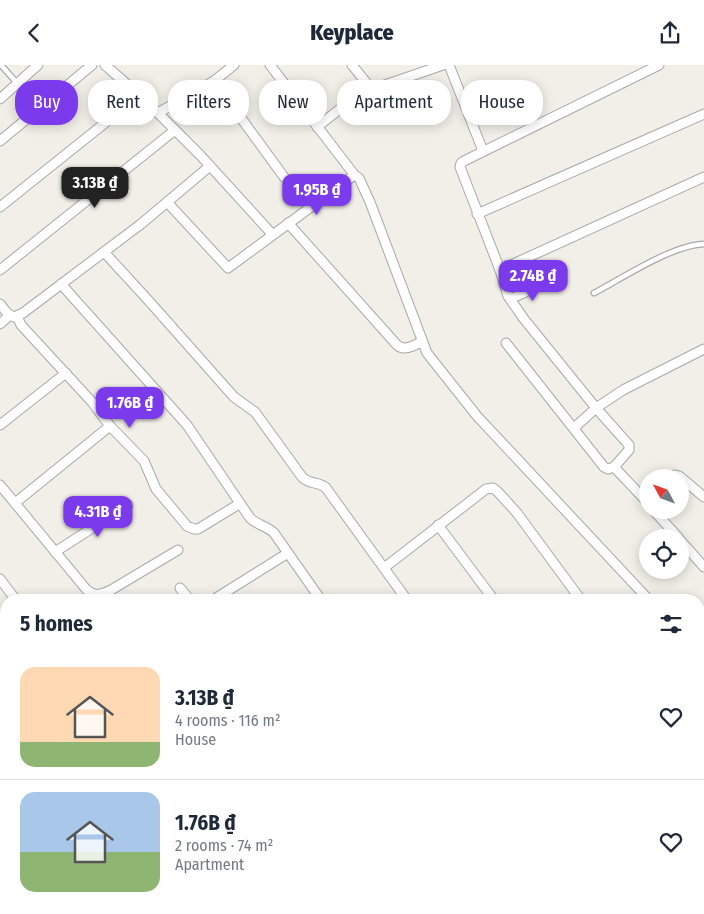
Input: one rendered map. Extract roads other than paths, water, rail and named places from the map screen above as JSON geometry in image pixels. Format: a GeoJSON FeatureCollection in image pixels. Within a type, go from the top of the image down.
{"type":"FeatureCollection","features":[{"type":"Feature","properties":{"kind":"street"},"geometry":{"type":"LineString","coordinates":[[20,80],[38,65]]}},
{"type":"Feature","properties":{"kind":"street"},"geometry":{"type":"LineString","coordinates":[[0,141],[92,65]]}},
{"type":"Feature","properties":{"kind":"street"},"geometry":{"type":"LineString","coordinates":[[106,65],[123,80]]}},
{"type":"Feature","properties":{"kind":"street"},"geometry":{"type":"LineString","coordinates":[[215,80],[234,65]]}},
{"type":"Feature","properties":{"kind":"street"},"geometry":{"type":"LineString","coordinates":[[270,65],[353,174],[359,179],[370,202],[422,342],[430,357],[477,416],[643,594]]}},
{"type":"Feature","properties":{"kind":"street"},"geometry":{"type":"LineString","coordinates":[[352,65],[364,80]]}},
{"type":"Feature","properties":{"kind":"street"},"geometry":{"type":"LineString","coordinates":[[400,80],[444,65]]}},
{"type":"Feature","properties":{"kind":"street"},"geometry":{"type":"LineString","coordinates":[[449,65],[483,151]]}},
{"type":"Feature","properties":{"kind":"street"},"geometry":{"type":"LineString","coordinates":[[506,343],[604,467],[608,469],[614,467],[630,447],[596,408],[510,299],[460,167],[461,163],[483,151],[645,68],[659,65]]}},
{"type":"Feature","properties":{"kind":"street"},"geometry":{"type":"LineString","coordinates":[[0,99],[15,85]]}},
{"type":"Feature","properties":{"kind":"street"},"geometry":{"type":"LineString","coordinates":[[168,107],[158,113],[210,166],[272,234]]}},
{"type":"Feature","properties":{"kind":"street"},"geometry":{"type":"LineString","coordinates":[[317,127],[337,111]]}},
{"type":"Feature","properties":{"kind":"street"},"geometry":{"type":"LineString","coordinates":[[477,214],[704,114]]}},
{"type":"Feature","properties":{"kind":"street"},"geometry":{"type":"LineString","coordinates":[[0,207],[102,125]]}},
{"type":"Feature","properties":{"kind":"street"},"geometry":{"type":"LineString","coordinates":[[246,125],[284,177]]}},
{"type":"Feature","properties":{"kind":"street"},"geometry":{"type":"LineString","coordinates":[[0,270],[175,130]]}},
{"type":"Feature","properties":{"kind":"street"},"geometry":{"type":"LineString","coordinates":[[0,324],[23,313],[104,252],[210,166]]}},
{"type":"Feature","properties":{"kind":"street"},"geometry":{"type":"LineString","coordinates":[[167,202],[229,267],[349,179],[353,174]]}},
{"type":"Feature","properties":{"kind":"street"},"geometry":{"type":"LineString","coordinates":[[500,270],[704,177]]}},
{"type":"Feature","properties":{"kind":"street"},"geometry":{"type":"LineString","coordinates":[[288,223],[397,345],[402,349],[406,349],[422,342]]}},
{"type":"Feature","properties":{"kind":"street"},"geometry":{"type":"LineString","coordinates":[[104,252],[234,397],[255,412],[302,477],[308,483],[320,484],[326,488],[403,594]]}},
{"type":"Feature","properties":{"kind":"street"},"geometry":{"type":"LineString","coordinates":[[510,299],[546,283]]}},
{"type":"Feature","properties":{"kind":"street"},"geometry":{"type":"LineString","coordinates":[[61,284],[186,425],[225,479],[239,504],[254,522],[269,528],[274,533],[317,594]]}},
{"type":"Feature","properties":{"kind":"street"},"geometry":{"type":"LineString","coordinates":[[0,304],[14,316],[66,373],[110,426],[144,461],[156,489],[190,528],[198,529],[239,504]]}},
{"type":"Feature","properties":{"kind":"street"},"geometry":{"type":"LineString","coordinates":[[574,428],[596,408],[623,390],[704,349]]}},
{"type":"Feature","properties":{"kind":"street"},"geometry":{"type":"LineString","coordinates":[[0,425],[66,373]]}},
{"type":"Feature","properties":{"kind":"street"},"geometry":{"type":"LineString","coordinates":[[15,503],[110,426]]}},
{"type":"Feature","properties":{"kind":"street"},"geometry":{"type":"LineString","coordinates":[[614,467],[639,494]]}},
{"type":"Feature","properties":{"kind":"street"},"geometry":{"type":"LineString","coordinates":[[689,484],[704,497]]}},
{"type":"Feature","properties":{"kind":"street"},"geometry":{"type":"LineString","coordinates":[[0,485],[86,589],[94,594]]}},
{"type":"Feature","properties":{"kind":"street"},"geometry":{"type":"LineString","coordinates":[[384,568],[486,489],[493,488],[517,513],[577,594]]}},
{"type":"Feature","properties":{"kind":"street"},"geometry":{"type":"LineString","coordinates":[[55,552],[128,505]]}},
{"type":"Feature","properties":{"kind":"street"},"geometry":{"type":"LineString","coordinates":[[662,519],[670,529]]}},
{"type":"Feature","properties":{"kind":"street"},"geometry":{"type":"LineString","coordinates":[[438,525],[490,594]]}},
{"type":"Feature","properties":{"kind":"street"},"geometry":{"type":"LineString","coordinates":[[101,594],[111,591],[178,550]]}},
{"type":"Feature","properties":{"kind":"street"},"geometry":{"type":"LineString","coordinates":[[689,550],[704,567]]}},
{"type":"Feature","properties":{"kind":"street"},"geometry":{"type":"LineString","coordinates":[[223,594],[288,553]]}},
{"type":"Feature","properties":{"kind":"street"},"geometry":{"type":"LineString","coordinates":[[0,579],[11,594]]}},
{"type":"Feature","properties":{"kind":"street"},"geometry":{"type":"LineString","coordinates":[[180,587],[185,594]]}},
{"type":"Feature","properties":{"kind":"lane"},"geometry":{"type":"LineString","coordinates":[[1,65],[15,81]]}},
{"type":"Feature","properties":{"kind":"lane"},"geometry":{"type":"LineString","coordinates":[[594,293],[676,249],[694,244],[704,244]]}}]}
